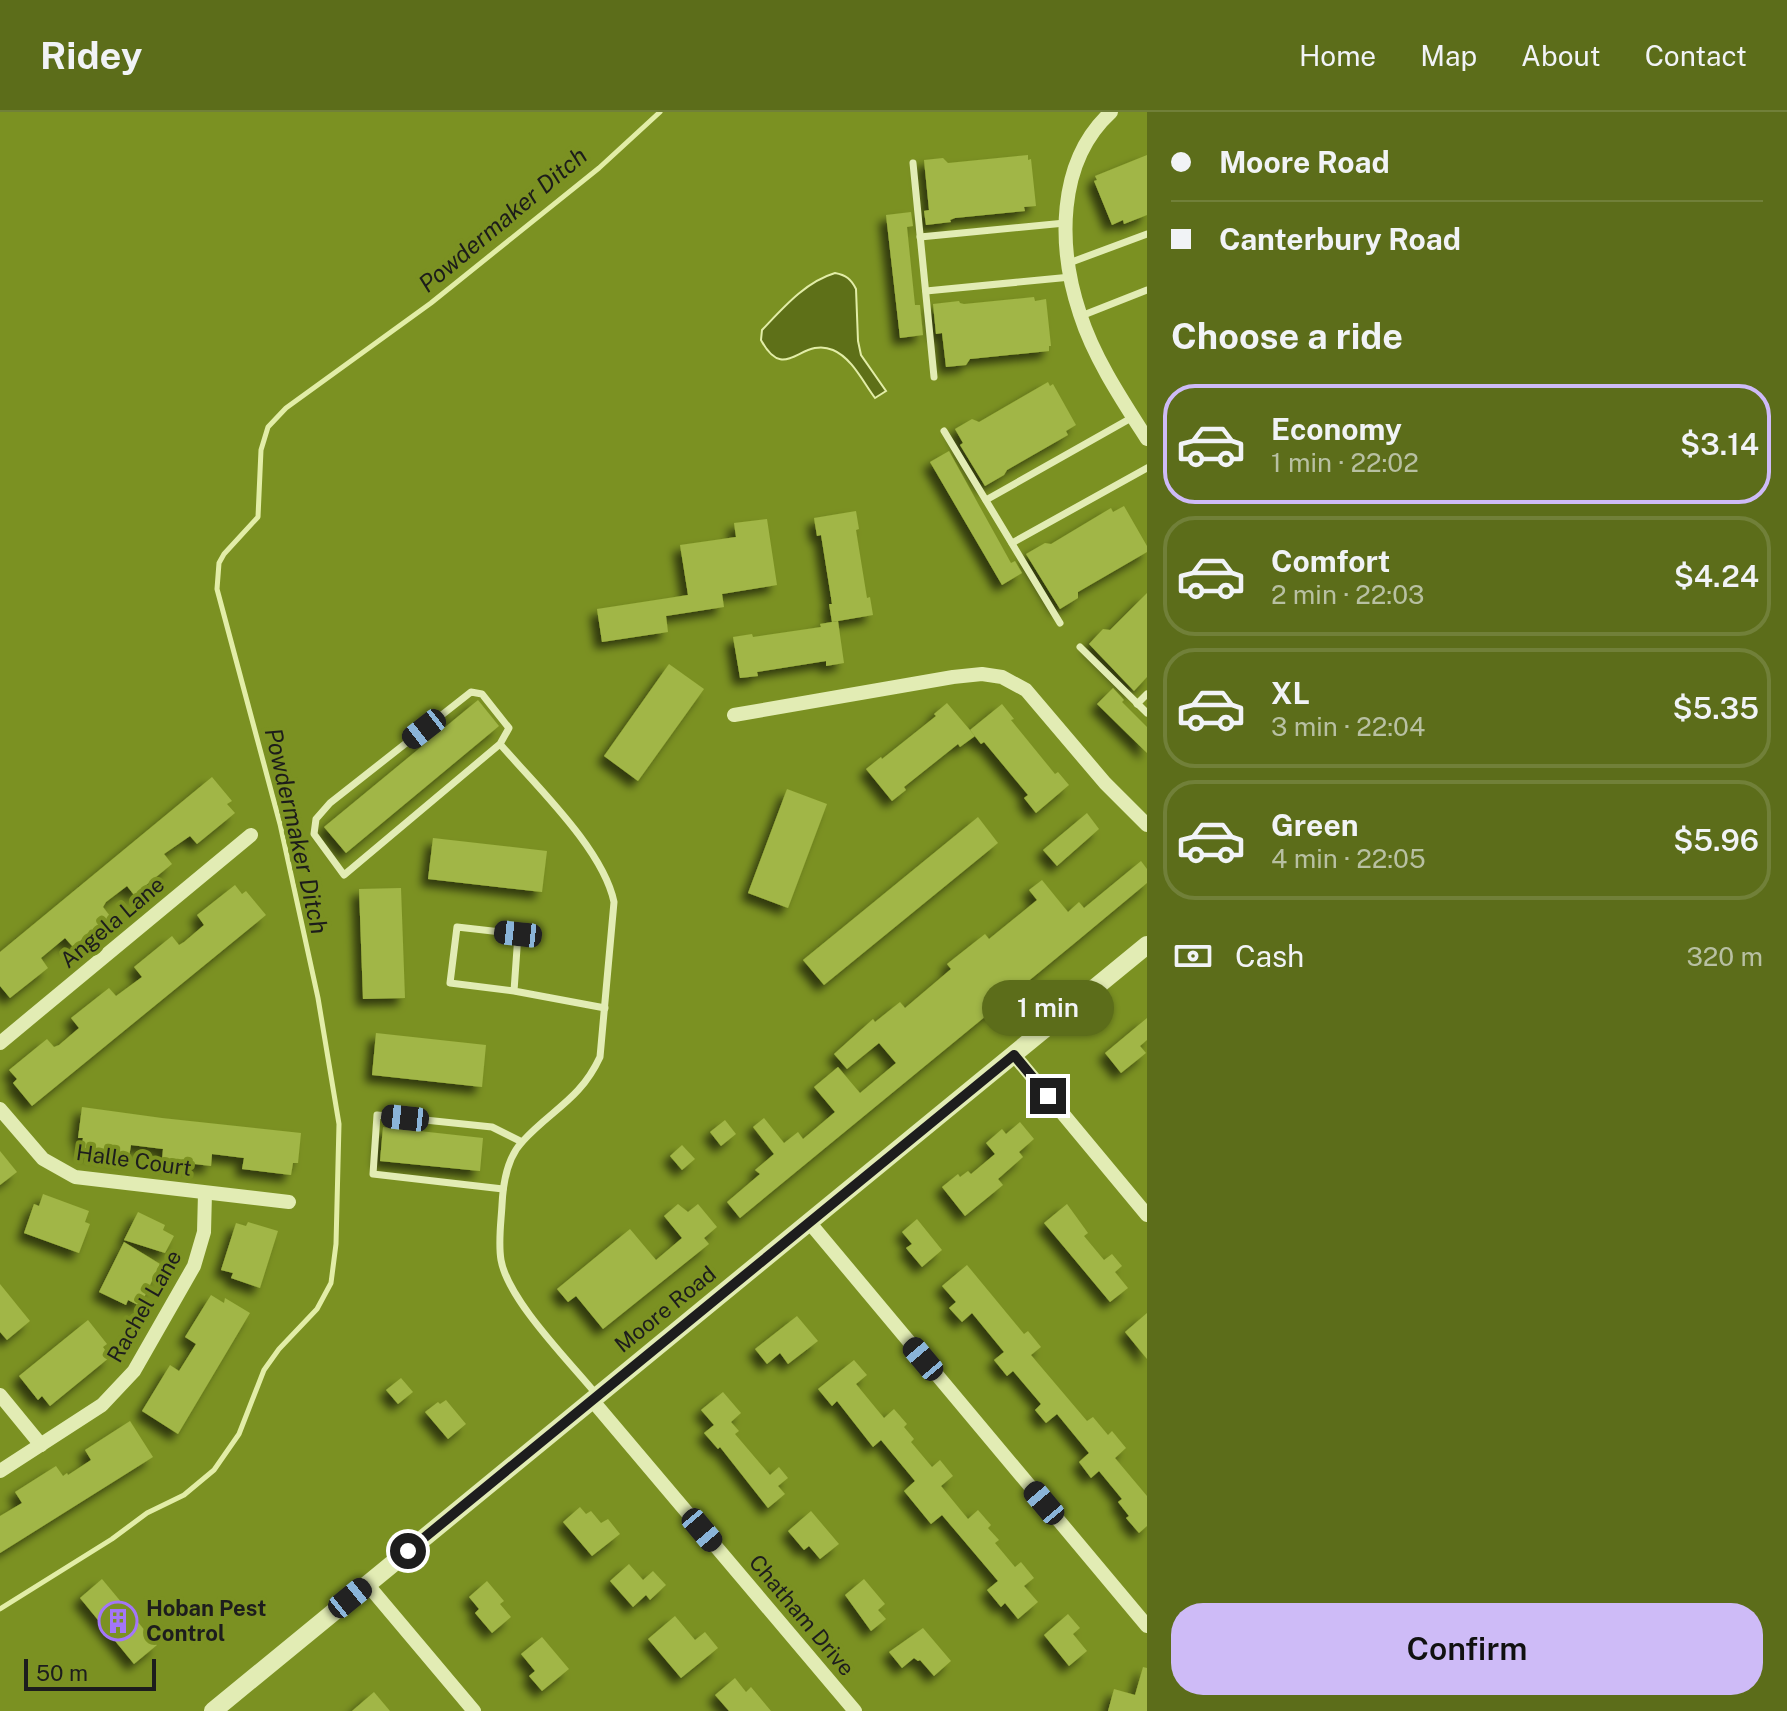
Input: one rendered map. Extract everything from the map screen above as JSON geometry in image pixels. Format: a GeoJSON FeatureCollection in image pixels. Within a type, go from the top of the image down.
{"type":"FeatureCollection","features":[{"type":"Feature","properties":{"kind":"street"},"geometry":{"type":"LineString","coordinates":[[1111,112],[1089,137],[1071,180],[1065,223],[1070,270],[1081,316],[1098,356],[1146,435]]}},
{"type":"Feature","properties":{"kind":"street"},"geometry":{"type":"LineString","coordinates":[[734,715],[953,677],[982,674],[1002,677],[1026,690],[1105,783],[1147,825]]}},
{"type":"Feature","properties":{"kind":"street","name":"Angela Lane"},"geometry":{"type":"LineString","coordinates":[[0,1043],[251,835]]}},
{"type":"Feature","properties":{"kind":"street","name":"Moore Road"},"geometry":{"type":"LineString","coordinates":[[218,1709],[1147,945]]}},
{"type":"Feature","properties":{"kind":"street"},"geometry":{"type":"LineString","coordinates":[[1014,1055],[1147,1215]]}},
{"type":"Feature","properties":{"kind":"street","name":"Halle Court"},"geometry":{"type":"LineString","coordinates":[[0,1109],[43,1159],[63,1172],[90,1180],[289,1202]]}},
{"type":"Feature","properties":{"kind":"street","name":"Rachel Lane"},"geometry":{"type":"LineString","coordinates":[[0,1471],[114,1394],[142,1359],[189,1278],[199,1253],[204,1232],[205,1193]]}},
{"type":"Feature","properties":{"kind":"street"},"geometry":{"type":"LineString","coordinates":[[809,1222],[1147,1626]]}},
{"type":"Feature","properties":{"kind":"street"},"geometry":{"type":"LineString","coordinates":[[0,1395],[41,1445]]}},
{"type":"Feature","properties":{"kind":"street","name":"Chatham Drive"},"geometry":{"type":"LineString","coordinates":[[594,1398],[855,1711]]}},
{"type":"Feature","properties":{"kind":"street"},"geometry":{"type":"LineString","coordinates":[[367,1584],[474,1711]]}},
{"type":"Feature","properties":{"kind":"lane"},"geometry":{"type":"LineString","coordinates":[[913,163],[934,377]]}},
{"type":"Feature","properties":{"kind":"lane"},"geometry":{"type":"LineString","coordinates":[[920,237],[1065,223]]}},
{"type":"Feature","properties":{"kind":"lane"},"geometry":{"type":"LineString","coordinates":[[926,291],[1070,270],[1147,234]]}},
{"type":"Feature","properties":{"kind":"lane"},"geometry":{"type":"LineString","coordinates":[[1081,316],[1147,290]]}},
{"type":"Feature","properties":{"kind":"lane"},"geometry":{"type":"LineString","coordinates":[[986,500],[1133,417]]}},
{"type":"Feature","properties":{"kind":"lane"},"geometry":{"type":"LineString","coordinates":[[944,431],[1060,623]]}},
{"type":"Feature","properties":{"kind":"lane"},"geometry":{"type":"LineString","coordinates":[[1012,543],[1147,468]]}},
{"type":"Feature","properties":{"kind":"lane"},"geometry":{"type":"LineString","coordinates":[[1080,647],[1147,713]]}},
{"type":"Feature","properties":{"kind":"lane"},"geometry":{"type":"LineString","coordinates":[[471,692],[482,694],[509,728],[500,744],[344,875],[314,834],[316,819],[330,803],[471,692]]}},
{"type":"Feature","properties":{"kind":"lane"},"geometry":{"type":"LineString","coordinates":[[1137,704],[1147,694]]}},
{"type":"Feature","properties":{"kind":"lane"},"geometry":{"type":"LineString","coordinates":[[500,744],[581,839],[610,884],[614,902],[600,1057],[591,1076],[576,1095],[522,1142],[511,1158],[503,1189],[501,1261],[510,1286],[594,1398]]}},
{"type":"Feature","properties":{"kind":"lane"},"geometry":{"type":"LineString","coordinates":[[514,991],[518,934],[457,927],[450,983],[605,1008]]}},
{"type":"Feature","properties":{"kind":"lane"},"geometry":{"type":"LineString","coordinates":[[503,1189],[373,1174],[377,1115],[492,1127],[522,1142]]}},
{"type":"Feature","properties":{"kind":"shaded area"},"geometry":{"type":"Polygon","coordinates":[[[835,273],[848,278],[856,289],[861,355],[886,391],[875,398],[851,364],[833,350],[822,347],[778,359],[761,340],[762,330],[795,297],[835,273]]]}},
{"type":"Feature","properties":{"kind":"building"},"geometry":{"type":"Polygon","coordinates":[[[1028,155],[1036,206],[1024,207],[1025,211],[955,218],[951,222],[926,225],[924,211],[929,210],[924,160],[943,158],[948,163],[1028,155]]]}},
{"type":"Feature","properties":{"kind":"building"},"geometry":{"type":"Polygon","coordinates":[[[1147,155],[1147,215],[1112,225],[1094,181],[1097,180],[1095,176],[1147,155]]]}},
{"type":"Feature","properties":{"kind":"building"},"geometry":{"type":"Polygon","coordinates":[[[911,212],[913,226],[907,227],[915,305],[920,305],[923,335],[900,338],[886,215],[911,212]]]}},
{"type":"Feature","properties":{"kind":"building"},"geometry":{"type":"Polygon","coordinates":[[[1034,297],[1035,301],[1046,299],[1049,351],[970,359],[966,365],[946,367],[942,333],[936,334],[933,304],[1034,297]]]}},
{"type":"Feature","properties":{"kind":"building"},"geometry":{"type":"Polygon","coordinates":[[[1048,382],[1050,386],[1053,384],[1076,425],[1066,431],[1068,435],[985,486],[960,445],[963,443],[955,429],[972,419],[979,422],[1048,382]]]}},
{"type":"Feature","properties":{"kind":"building"},"geometry":{"type":"Polygon","coordinates":[[[949,451],[1011,563],[1015,561],[1022,573],[1002,585],[930,462],[949,451]]]}},
{"type":"Feature","properties":{"kind":"building"},"geometry":{"type":"Polygon","coordinates":[[[1124,506],[1147,546],[1147,552],[1078,592],[1078,598],[1060,609],[1026,554],[1045,543],[1051,544],[1111,508],[1113,512],[1124,506]]]}},
{"type":"Feature","properties":{"kind":"building"},"geometry":{"type":"Polygon","coordinates":[[[856,511],[867,598],[870,597],[873,615],[832,622],[821,535],[817,536],[814,518],[856,511]]]}},
{"type":"Feature","properties":{"kind":"building"},"geometry":{"type":"Polygon","coordinates":[[[767,519],[777,585],[722,594],[724,607],[666,616],[668,632],[602,642],[597,609],[688,595],[680,545],[736,537],[734,523],[767,519]]]}},
{"type":"Feature","properties":{"kind":"building"},"geometry":{"type":"Polygon","coordinates":[[[1147,593],[1147,677],[1134,691],[1089,644],[1103,629],[1110,630],[1147,593]]]}},
{"type":"Feature","properties":{"kind":"building"},"geometry":{"type":"Polygon","coordinates":[[[838,621],[844,663],[826,666],[826,661],[757,672],[758,676],[740,678],[733,637],[821,627],[820,624],[838,621]]]}},
{"type":"Feature","properties":{"kind":"building"},"geometry":{"type":"Polygon","coordinates":[[[669,664],[704,689],[638,781],[604,756],[669,664]]]}},
{"type":"Feature","properties":{"kind":"building"},"geometry":{"type":"Polygon","coordinates":[[[1113,688],[1124,700],[1122,702],[1147,727],[1147,753],[1097,704],[1113,688]]]}},
{"type":"Feature","properties":{"kind":"building"},"geometry":{"type":"Polygon","coordinates":[[[478,700],[499,726],[346,853],[324,827],[478,700]]]}},
{"type":"Feature","properties":{"kind":"building"},"geometry":{"type":"Polygon","coordinates":[[[947,703],[975,736],[960,747],[958,744],[904,787],[906,790],[892,801],[866,769],[936,716],[934,714],[947,703]]]}},
{"type":"Feature","properties":{"kind":"building"},"geometry":{"type":"Polygon","coordinates":[[[1002,704],[1014,719],[1011,720],[1055,774],[1058,772],[1069,785],[1036,813],[1024,798],[1028,795],[984,742],[981,744],[970,730],[1002,704]]]}},
{"type":"Feature","properties":{"kind":"building"},"geometry":{"type":"Polygon","coordinates":[[[212,777],[232,801],[227,804],[235,813],[197,844],[190,836],[164,854],[172,864],[134,895],[127,886],[106,902],[103,907],[110,916],[73,947],[65,938],[41,958],[48,968],[10,998],[0,986],[0,952],[212,777]]]}},
{"type":"Feature","properties":{"kind":"building"},"geometry":{"type":"Polygon","coordinates":[[[787,789],[827,804],[788,908],[748,893],[787,789]]]}},
{"type":"Feature","properties":{"kind":"building"},"geometry":{"type":"Polygon","coordinates":[[[1087,813],[1099,829],[1057,866],[1043,850],[1087,813]]]}},
{"type":"Feature","properties":{"kind":"building"},"geometry":{"type":"Polygon","coordinates":[[[978,817],[998,843],[824,985],[803,960],[978,817]]]}},
{"type":"Feature","properties":{"kind":"building"},"geometry":{"type":"Polygon","coordinates":[[[433,838],[547,851],[542,892],[428,879],[433,838]]]}},
{"type":"Feature","properties":{"kind":"building"},"geometry":{"type":"Polygon","coordinates":[[[1141,861],[1147,869],[1147,883],[740,1218],[727,1202],[760,1174],[755,1170],[774,1154],[753,1127],[764,1118],[784,1143],[798,1132],[803,1139],[835,1112],[814,1087],[838,1067],[860,1093],[896,1063],[879,1043],[847,1069],[834,1054],[873,1019],[875,1022],[900,1002],[905,1008],[951,969],[947,964],[985,934],[989,939],[1037,900],[1029,890],[1042,880],[1068,912],[1079,902],[1084,908],[1141,861]]]}},
{"type":"Feature","properties":{"kind":"building"},"geometry":{"type":"Polygon","coordinates":[[[235,885],[242,894],[246,891],[266,915],[32,1106],[13,1083],[17,1079],[9,1070],[47,1039],[54,1047],[59,1045],[79,1028],[71,1018],[109,988],[116,996],[142,977],[134,967],[172,936],[179,945],[184,942],[204,925],[197,915],[235,885]]]}},
{"type":"Feature","properties":{"kind":"building"},"geometry":{"type":"Polygon","coordinates":[[[401,888],[405,998],[363,999],[359,889],[401,888]]]}},
{"type":"Feature","properties":{"kind":"building"},"geometry":{"type":"Polygon","coordinates":[[[1147,1018],[1147,1040],[1140,1046],[1146,1053],[1121,1073],[1105,1053],[1147,1018]]]}},
{"type":"Feature","properties":{"kind":"building"},"geometry":{"type":"Polygon","coordinates":[[[376,1033],[486,1045],[482,1087],[372,1075],[376,1033]]]}},
{"type":"Feature","properties":{"kind":"building"},"geometry":{"type":"Polygon","coordinates":[[[82,1107],[301,1133],[298,1163],[293,1163],[291,1175],[242,1169],[244,1158],[212,1154],[211,1166],[162,1160],[163,1149],[131,1145],[129,1157],[81,1149],[83,1138],[78,1138],[82,1107]]]}},
{"type":"Feature","properties":{"kind":"building"},"geometry":{"type":"Polygon","coordinates":[[[725,1120],[736,1134],[721,1146],[710,1132],[725,1120]]]}},
{"type":"Feature","properties":{"kind":"building"},"geometry":{"type":"Polygon","coordinates":[[[1020,1122],[1034,1139],[1019,1152],[1023,1157],[998,1179],[1003,1185],[965,1216],[942,1187],[958,1174],[960,1177],[968,1171],[971,1174],[995,1154],[986,1143],[1002,1129],[1006,1134],[1020,1122]]]}},
{"type":"Feature","properties":{"kind":"building"},"geometry":{"type":"Polygon","coordinates":[[[383,1127],[483,1138],[480,1171],[380,1161],[383,1127]]]}},
{"type":"Feature","properties":{"kind":"building"},"geometry":{"type":"Polygon","coordinates":[[[682,1145],[695,1159],[682,1170],[670,1156],[682,1145]]]}},
{"type":"Feature","properties":{"kind":"building"},"geometry":{"type":"Polygon","coordinates":[[[0,1151],[17,1172],[0,1185],[0,1151]]]}},
{"type":"Feature","properties":{"kind":"building"},"geometry":{"type":"Polygon","coordinates":[[[43,1194],[89,1211],[85,1222],[90,1224],[79,1253],[24,1233],[34,1204],[39,1206],[43,1194]]]}},
{"type":"Feature","properties":{"kind":"building"},"geometry":{"type":"Polygon","coordinates":[[[678,1204],[688,1212],[698,1204],[717,1227],[704,1238],[709,1244],[603,1329],[576,1296],[568,1302],[557,1289],[630,1229],[656,1260],[682,1238],[664,1216],[678,1204]]]}},
{"type":"Feature","properties":{"kind":"building"},"geometry":{"type":"Polygon","coordinates":[[[1067,1204],[1088,1233],[1084,1236],[1104,1260],[1112,1254],[1122,1266],[1115,1272],[1128,1288],[1110,1302],[1044,1223],[1067,1204]]]}},
{"type":"Feature","properties":{"kind":"building"},"geometry":{"type":"Polygon","coordinates":[[[138,1212],[165,1225],[163,1230],[174,1236],[165,1253],[124,1240],[138,1212]]]}},
{"type":"Feature","properties":{"kind":"building"},"geometry":{"type":"Polygon","coordinates":[[[917,1219],[942,1250],[922,1267],[906,1248],[912,1244],[902,1232],[917,1219]]]}},
{"type":"Feature","properties":{"kind":"building"},"geometry":{"type":"Polygon","coordinates":[[[248,1222],[278,1231],[260,1288],[231,1278],[233,1273],[221,1270],[236,1223],[246,1226],[248,1222]]]}},
{"type":"Feature","properties":{"kind":"building"},"geometry":{"type":"Polygon","coordinates":[[[124,1242],[160,1264],[140,1306],[128,1300],[126,1305],[99,1292],[124,1242]]]}},
{"type":"Feature","properties":{"kind":"building"},"geometry":{"type":"Polygon","coordinates":[[[967,1265],[1024,1334],[1028,1331],[1041,1347],[1031,1355],[1087,1421],[1093,1417],[1108,1435],[1112,1431],[1126,1448],[1115,1458],[1147,1496],[1147,1526],[1139,1533],[1118,1502],[1122,1499],[1099,1471],[1091,1478],[1079,1462],[1089,1453],[1057,1414],[1046,1423],[1035,1410],[1041,1404],[1013,1371],[1007,1376],[994,1360],[1004,1352],[972,1313],[962,1322],[949,1308],[956,1302],[942,1286],[967,1265]]]}},
{"type":"Feature","properties":{"kind":"building"},"geometry":{"type":"Polygon","coordinates":[[[0,1284],[30,1321],[7,1340],[0,1332],[0,1284]]]}},
{"type":"Feature","properties":{"kind":"building"},"geometry":{"type":"Polygon","coordinates":[[[211,1295],[224,1303],[225,1298],[250,1313],[178,1434],[142,1411],[170,1365],[179,1371],[196,1344],[185,1337],[211,1295]]]}},
{"type":"Feature","properties":{"kind":"building"},"geometry":{"type":"Polygon","coordinates":[[[1147,1313],[1147,1359],[1125,1332],[1147,1313]]]}},
{"type":"Feature","properties":{"kind":"building"},"geometry":{"type":"Polygon","coordinates":[[[797,1316],[818,1341],[788,1364],[780,1353],[767,1364],[755,1349],[797,1316]]]}},
{"type":"Feature","properties":{"kind":"building"},"geometry":{"type":"Polygon","coordinates":[[[88,1320],[107,1344],[103,1347],[110,1357],[50,1406],[42,1396],[38,1400],[19,1376],[88,1320]]]}},
{"type":"Feature","properties":{"kind":"building"},"geometry":{"type":"Polygon","coordinates":[[[854,1360],[867,1375],[856,1384],[884,1418],[894,1409],[907,1424],[904,1427],[914,1439],[911,1442],[932,1467],[940,1460],[953,1476],[941,1486],[968,1519],[978,1510],[999,1540],[995,1543],[1015,1567],[1021,1562],[1034,1578],[1024,1586],[1038,1602],[1018,1619],[1005,1603],[1001,1607],[987,1590],[998,1581],[942,1515],[931,1524],[904,1491],[915,1481],[881,1440],[873,1447],[837,1401],[832,1406],[818,1389],[854,1360]]]}},
{"type":"Feature","properties":{"kind":"building"},"geometry":{"type":"Polygon","coordinates":[[[401,1378],[413,1392],[398,1404],[386,1390],[401,1378]]]}},
{"type":"Feature","properties":{"kind":"building"},"geometry":{"type":"Polygon","coordinates":[[[723,1392],[741,1413],[731,1422],[739,1431],[735,1434],[770,1475],[779,1467],[788,1478],[778,1486],[785,1494],[768,1508],[720,1447],[718,1449],[704,1433],[714,1425],[701,1410],[723,1392]]]}},
{"type":"Feature","properties":{"kind":"building"},"geometry":{"type":"Polygon","coordinates":[[[446,1400],[466,1424],[448,1439],[425,1412],[446,1400]]]}},
{"type":"Feature","properties":{"kind":"building"},"geometry":{"type":"Polygon","coordinates":[[[130,1421],[153,1457],[0,1553],[0,1516],[22,1503],[15,1492],[56,1466],[63,1476],[68,1475],[91,1460],[85,1450],[130,1421]]]}},
{"type":"Feature","properties":{"kind":"building"},"geometry":{"type":"Polygon","coordinates":[[[580,1507],[586,1514],[591,1511],[601,1523],[608,1519],[620,1534],[592,1556],[563,1522],[580,1507]]]}},
{"type":"Feature","properties":{"kind":"building"},"geometry":{"type":"Polygon","coordinates":[[[811,1511],[839,1544],[820,1559],[809,1546],[804,1550],[788,1531],[811,1511]]]}},
{"type":"Feature","properties":{"kind":"building"},"geometry":{"type":"Polygon","coordinates":[[[629,1564],[643,1580],[653,1571],[666,1585],[650,1600],[646,1595],[633,1607],[610,1581],[629,1564]]]}},
{"type":"Feature","properties":{"kind":"building","name":"Hoban Pest Control"},"geometry":{"type":"Polygon","coordinates":[[[102,1579],[157,1645],[134,1664],[80,1598],[102,1579]]]}},
{"type":"Feature","properties":{"kind":"building"},"geometry":{"type":"Polygon","coordinates":[[[864,1579],[885,1604],[878,1610],[886,1619],[871,1631],[845,1595],[864,1579]]]}},
{"type":"Feature","properties":{"kind":"building"},"geometry":{"type":"Polygon","coordinates":[[[487,1581],[504,1601],[500,1604],[511,1617],[492,1633],[475,1613],[479,1609],[469,1597],[487,1581]]]}},
{"type":"Feature","properties":{"kind":"building"},"geometry":{"type":"Polygon","coordinates":[[[1068,1614],[1080,1628],[1073,1634],[1087,1651],[1069,1666],[1044,1635],[1068,1614]]]}},
{"type":"Feature","properties":{"kind":"building"},"geometry":{"type":"Polygon","coordinates":[[[675,1616],[695,1640],[705,1632],[718,1648],[681,1678],[648,1639],[675,1616]]]}},
{"type":"Feature","properties":{"kind":"building"},"geometry":{"type":"Polygon","coordinates":[[[923,1628],[951,1661],[934,1676],[920,1660],[914,1658],[902,1668],[889,1652],[923,1628]]]}},
{"type":"Feature","properties":{"kind":"building"},"geometry":{"type":"Polygon","coordinates":[[[542,1637],[569,1669],[542,1691],[529,1676],[535,1671],[521,1654],[542,1637]]]}},
{"type":"Feature","properties":{"kind":"building"},"geometry":{"type":"Polygon","coordinates":[[[1143,1667],[1147,1668],[1147,1711],[1108,1711],[1114,1689],[1135,1695],[1143,1667]]]}},
{"type":"Feature","properties":{"kind":"building"},"geometry":{"type":"Polygon","coordinates":[[[735,1678],[746,1692],[751,1687],[771,1711],[729,1711],[715,1695],[735,1678]]]}},
{"type":"Feature","properties":{"kind":"building"},"geometry":{"type":"Polygon","coordinates":[[[374,1692],[390,1711],[352,1711],[374,1692]]]}},
{"type":"Feature","properties":{"kind":"waterway","name":"Powdermaker Ditch"},"geometry":{"type":"LineString","coordinates":[[0,1609],[112,1539],[147,1513],[184,1495],[214,1470],[239,1434],[264,1370],[279,1349],[317,1309],[331,1283],[336,1244],[339,1124],[318,998],[280,824],[217,589],[219,563],[224,554],[258,517],[261,450],[268,427],[286,408],[431,303],[599,168],[660,112]]}},
{"type":"Feature","properties":{"kind":"place","name":"Hoban Pest Control"},"geometry":{"type":"Point","coordinates":[118,1621]}},
{"type":"Feature","properties":{"kind":"route"},"geometry":{"type":"LineString","coordinates":[[408,1551],[1014,1055],[1048,1096]]}}]}
